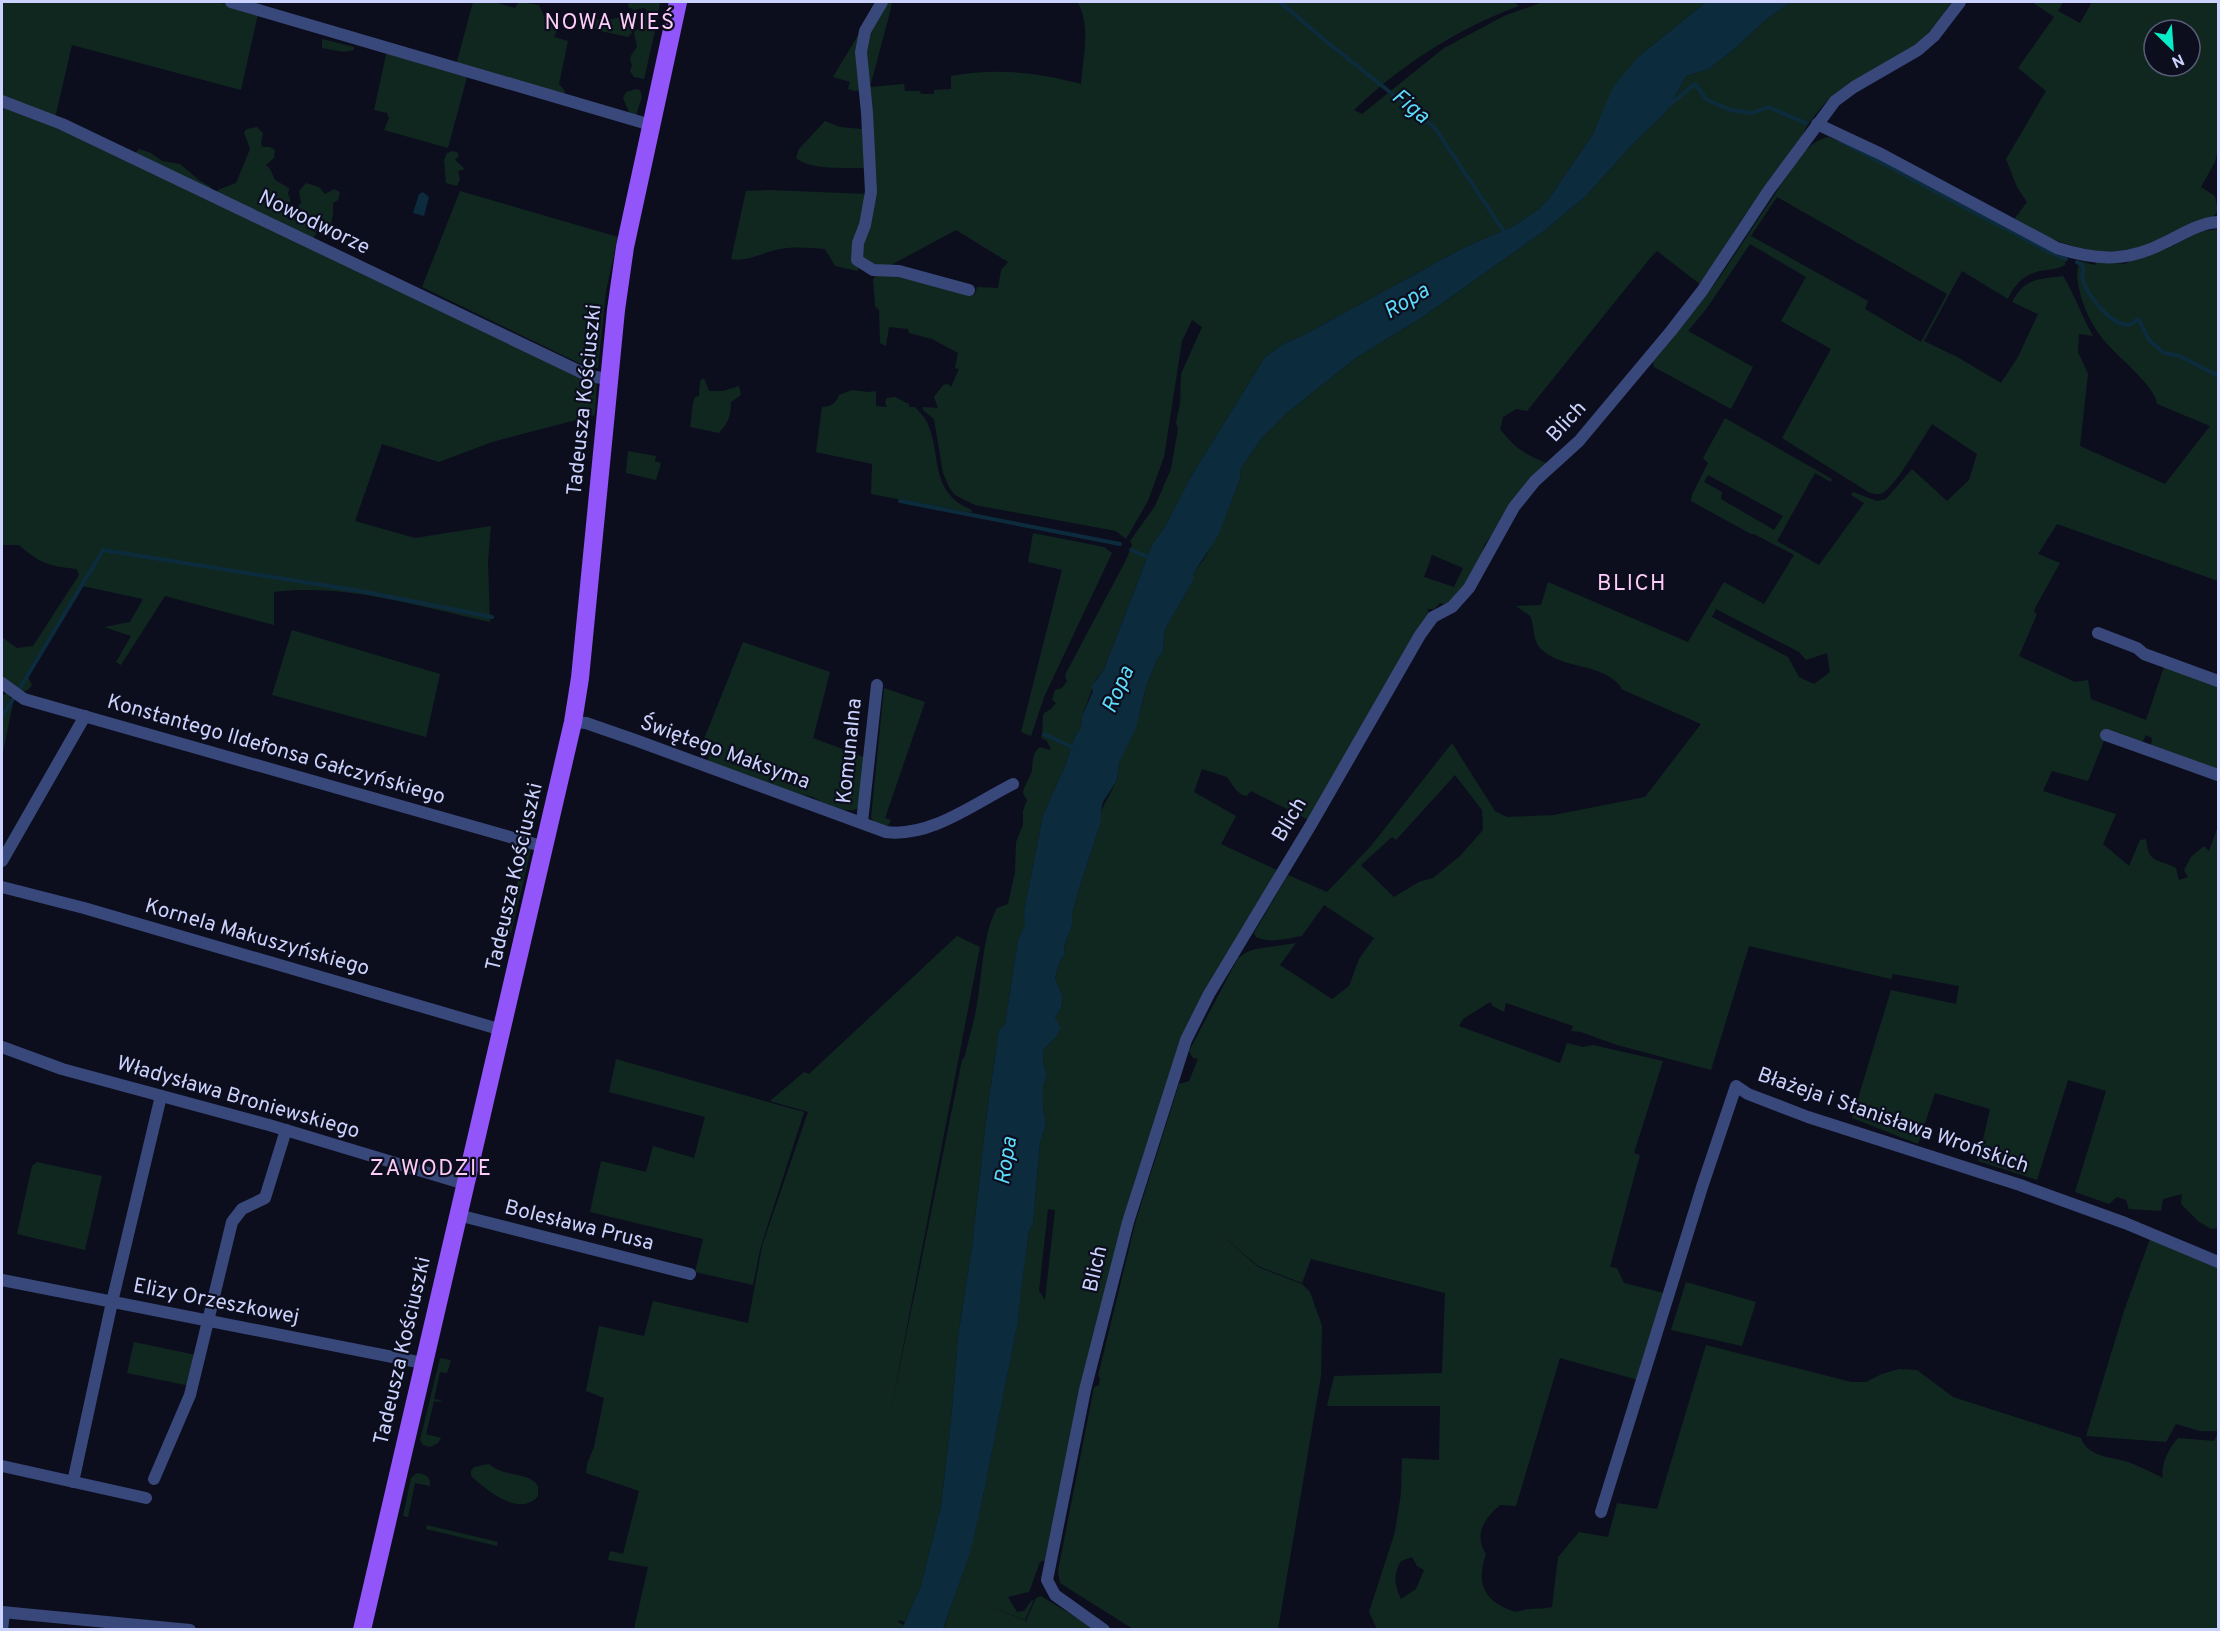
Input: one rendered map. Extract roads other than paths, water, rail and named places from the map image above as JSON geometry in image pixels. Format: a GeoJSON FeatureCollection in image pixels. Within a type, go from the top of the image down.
{"type":"FeatureCollection","features":[{"type":"Feature","properties":{"kind":"main road","name":"Tadeusza Kościuszki"},"geometry":{"type":"LineString","coordinates":[[362,1629],[573,722],[580,678],[609,378],[626,247],[678,2]]}},
{"type":"Feature","properties":{"kind":"street"},"geometry":{"type":"LineString","coordinates":[[231,2],[651,125]]}},
{"type":"Feature","properties":{"kind":"street"},"geometry":{"type":"LineString","coordinates":[[882,2],[866,31],[861,52],[871,192],[865,225],[858,243],[857,260],[873,270],[899,271],[969,290]]}},
{"type":"Feature","properties":{"kind":"street","name":"Blich"},"geometry":{"type":"LineString","coordinates":[[1104,1629],[1055,1595],[1047,1580],[1085,1390],[1128,1222],[1186,1040],[1209,994],[1433,617],[1452,606],[1469,588],[1483,560],[1521,498],[1535,481],[1579,441],[1671,331],[1702,291],[1768,190],[1835,100],[1851,88],[1918,50],[1934,36],[1960,2]]}},
{"type":"Feature","properties":{"kind":"street","name":"Nowodworze"},"geometry":{"type":"LineString","coordinates":[[2,101],[62,124],[589,376],[609,378]]}},
{"type":"Feature","properties":{"kind":"street"},"geometry":{"type":"LineString","coordinates":[[1817,124],[1881,154],[2057,248],[2074,253],[2103,258],[2121,258],[2142,253],[2202,225],[2218,222]]}},
{"type":"Feature","properties":{"kind":"street"},"geometry":{"type":"LineString","coordinates":[[2098,633],[2137,648],[2144,654],[2218,681]]}},
{"type":"Feature","properties":{"kind":"street","name":"Konstantego Ildefonsa Gałczyńskiego"},"geometry":{"type":"LineString","coordinates":[[2,683],[24,699],[545,847]]}},
{"type":"Feature","properties":{"kind":"street","name":"Komunalna"},"geometry":{"type":"LineString","coordinates":[[862,822],[877,685]]}},
{"type":"Feature","properties":{"kind":"street"},"geometry":{"type":"LineString","coordinates":[[2,861],[85,716]]}},
{"type":"Feature","properties":{"kind":"street","name":"Świętego Maksyma"},"geometry":{"type":"LineString","coordinates":[[573,722],[586,723],[635,740],[886,832],[917,831],[946,820],[1012,784]]}},
{"type":"Feature","properties":{"kind":"street"},"geometry":{"type":"LineString","coordinates":[[2106,735],[2218,775]]}},
{"type":"Feature","properties":{"kind":"street","name":"Kornela Makuszyńskiego"},"geometry":{"type":"LineString","coordinates":[[2,887],[75,906],[502,1030]]}},
{"type":"Feature","properties":{"kind":"street","name":"Władysława Broniewskiego"},"geometry":{"type":"LineString","coordinates":[[2,1047],[62,1069],[286,1130],[465,1184]]}},
{"type":"Feature","properties":{"kind":"street","name":"Błażeja i Stanisława Wrońskich"},"geometry":{"type":"LineString","coordinates":[[1601,1512],[1702,1187],[1737,1086],[1748,1094],[1808,1116],[2020,1185],[2114,1219],[2218,1262]]}},
{"type":"Feature","properties":{"kind":"street"},"geometry":{"type":"LineString","coordinates":[[73,1482],[112,1302],[161,1096]]}},
{"type":"Feature","properties":{"kind":"street"},"geometry":{"type":"LineString","coordinates":[[154,1479],[190,1395],[210,1321],[232,1222],[242,1209],[265,1198],[286,1130]]}},
{"type":"Feature","properties":{"kind":"street","name":"Bolesława Prusa"},"geometry":{"type":"LineString","coordinates":[[458,1215],[690,1274]]}},
{"type":"Feature","properties":{"kind":"street","name":"Elizy Orzeszkowej"},"geometry":{"type":"LineString","coordinates":[[2,1280],[423,1363]]}},
{"type":"Feature","properties":{"kind":"street"},"geometry":{"type":"LineString","coordinates":[[2,1466],[146,1498]]}},
{"type":"Feature","properties":{"kind":"street"},"geometry":{"type":"LineString","coordinates":[[2,1629],[3,1612],[190,1629]]}},
{"type":"Feature","properties":{"kind":"water","name":"Ropa"},"geometry":{"type":"Polygon","coordinates":[[[1706,2],[1791,2],[1763,22],[1709,69],[1686,76],[1667,111],[1632,145],[1585,197],[1540,234],[1421,318],[1356,358],[1288,412],[1262,438],[1241,468],[1240,479],[1218,536],[1193,574],[1193,581],[1165,629],[1163,652],[1147,684],[1136,728],[1119,763],[1117,780],[1103,802],[1101,822],[1072,914],[1072,926],[1064,946],[1065,954],[1060,961],[1055,978],[1063,997],[1061,1008],[1055,1018],[1061,1027],[1055,1038],[1044,1049],[1043,1062],[1047,1074],[1043,1087],[1043,1109],[1046,1123],[1040,1144],[1033,1224],[1029,1231],[1018,1322],[971,1550],[943,1629],[902,1629],[921,1585],[941,1506],[958,1337],[972,1246],[999,1030],[1005,1024],[1018,940],[1025,925],[1024,911],[1043,815],[1065,766],[1075,736],[1081,728],[1082,716],[1093,691],[1091,687],[1104,669],[1152,545],[1164,528],[1193,473],[1265,357],[1287,342],[1463,248],[1512,227],[1539,209],[1550,197],[1593,134],[1613,87],[1638,57],[1706,2]]]}},
{"type":"Feature","properties":{"kind":"water"},"geometry":{"type":"Polygon","coordinates":[[[423,192],[429,197],[424,216],[413,213],[419,194],[423,192]]]}},
{"type":"Feature","properties":{"kind":"waterway","name":"Figa"},"geometry":{"type":"LineString","coordinates":[[1280,2],[1435,128],[1505,233]]}},
{"type":"Feature","properties":{"kind":"waterway"},"geometry":{"type":"LineString","coordinates":[[1668,106],[1695,84],[1707,100],[1731,110],[1752,113],[1768,107],[1806,123]]}},
{"type":"Feature","properties":{"kind":"waterway"},"geometry":{"type":"LineString","coordinates":[[1840,141],[2066,259]]}},
{"type":"Feature","properties":{"kind":"waterway"},"geometry":{"type":"LineString","coordinates":[[2077,262],[2083,266],[2082,278],[2090,295],[2113,320],[2122,324],[2130,324],[2139,320],[2149,340],[2164,353],[2180,356],[2218,376]]}},
{"type":"Feature","properties":{"kind":"waterway"},"geometry":{"type":"LineString","coordinates":[[900,501],[1120,544]]}},
{"type":"Feature","properties":{"kind":"waterway"},"geometry":{"type":"LineString","coordinates":[[17,693],[103,550],[360,591],[492,617]]}},
{"type":"Feature","properties":{"kind":"waterway"},"geometry":{"type":"LineString","coordinates":[[1131,550],[1152,559]]}},
{"type":"Feature","properties":{"kind":"waterway"},"geometry":{"type":"LineString","coordinates":[[2,717],[15,696]]}},
{"type":"Feature","properties":{"kind":"waterway"},"geometry":{"type":"LineString","coordinates":[[1044,734],[1076,749]]}},
{"type":"Feature","properties":{"kind":"district","name":"NOWA WIEŚ"},"geometry":{"type":"Point","coordinates":[610,23]}},
{"type":"Feature","properties":{"kind":"district","name":"BLICH"},"geometry":{"type":"Point","coordinates":[1632,584]}},
{"type":"Feature","properties":{"kind":"district","name":"ZAWODZIE"},"geometry":{"type":"Point","coordinates":[431,1169]}}]}
